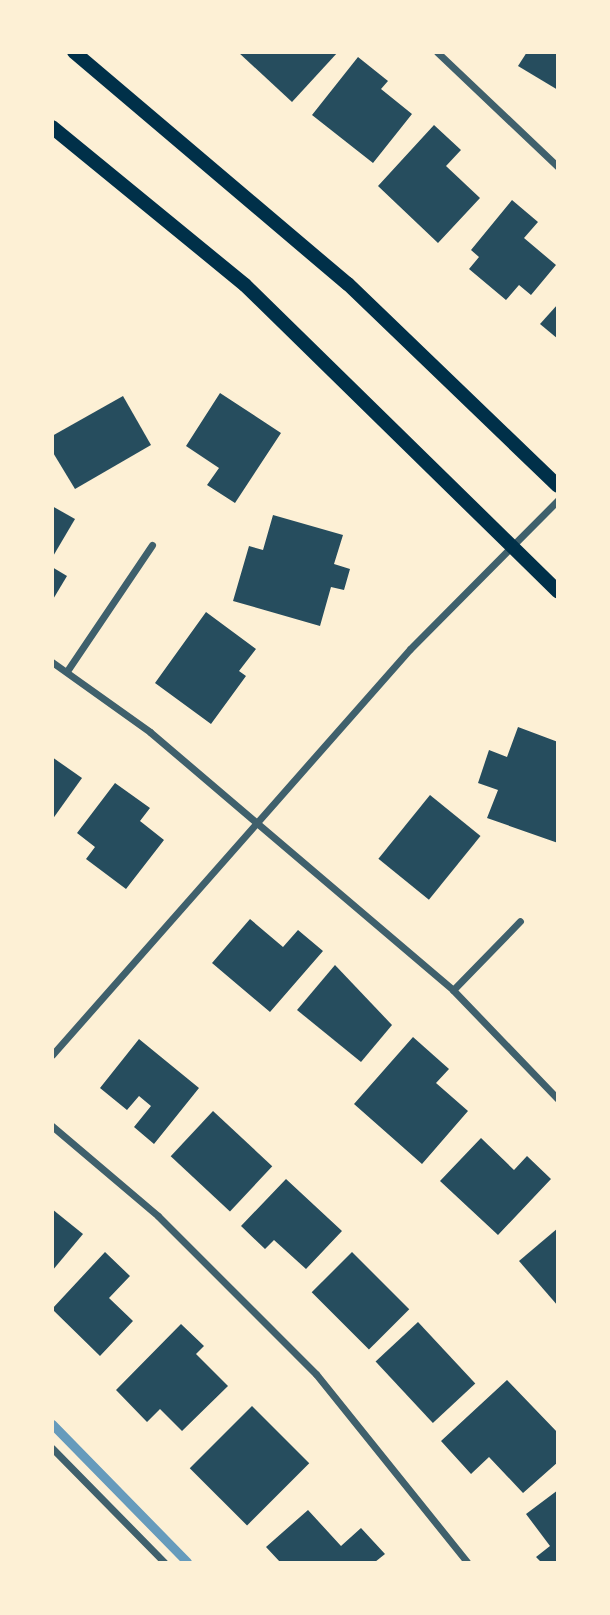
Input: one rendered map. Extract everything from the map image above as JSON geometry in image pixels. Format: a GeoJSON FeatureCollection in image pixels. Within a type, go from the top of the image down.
{"type":"FeatureCollection","features":[{"type":"Feature","properties":{"kind":"main road"},"geometry":{"type":"LineString","coordinates":[[74,52],[348,284],[558,486]]}},
{"type":"Feature","properties":{"kind":"main road"},"geometry":{"type":"LineString","coordinates":[[52,127],[245,285],[514,545],[558,591]]}},
{"type":"Feature","properties":{"kind":"street"},"geometry":{"type":"LineString","coordinates":[[440,54],[558,167]]}},
{"type":"Feature","properties":{"kind":"street"},"geometry":{"type":"LineString","coordinates":[[52,1055],[410,649],[558,500]]}},
{"type":"Feature","properties":{"kind":"street"},"geometry":{"type":"LineString","coordinates":[[67,671],[152,545]]}},
{"type":"Feature","properties":{"kind":"street"},"geometry":{"type":"LineString","coordinates":[[52,662],[257,820],[453,990],[558,1100]]}},
{"type":"Feature","properties":{"kind":"street"},"geometry":{"type":"LineString","coordinates":[[453,990],[520,922]]}},
{"type":"Feature","properties":{"kind":"street"},"geometry":{"type":"LineString","coordinates":[[52,1126],[158,1216],[316,1374],[467,1563]]}},
{"type":"Feature","properties":{"kind":"street"},"geometry":{"type":"LineString","coordinates":[[52,1448],[164,1563]]}},
{"type":"Feature","properties":{"kind":"building"},"geometry":{"type":"Polygon","coordinates":[[[238,52],[338,52],[292,102],[238,52]]]}},
{"type":"Feature","properties":{"kind":"building"},"geometry":{"type":"Polygon","coordinates":[[[527,52],[558,52],[558,90],[518,66],[527,52]]]}},
{"type":"Feature","properties":{"kind":"building"},"geometry":{"type":"Polygon","coordinates":[[[358,57],[388,81],[381,89],[412,114],[373,163],[312,115],[358,57]]]}},
{"type":"Feature","properties":{"kind":"building"},"geometry":{"type":"Polygon","coordinates":[[[434,125],[461,150],[446,166],[480,198],[438,243],[378,186],[434,125]]]}},
{"type":"Feature","properties":{"kind":"building"},"geometry":{"type":"Polygon","coordinates":[[[512,200],[538,222],[524,238],[556,265],[531,295],[519,285],[506,300],[469,269],[479,257],[471,250],[512,200]]]}},
{"type":"Feature","properties":{"kind":"building"},"geometry":{"type":"Polygon","coordinates":[[[558,304],[558,339],[540,324],[558,304]]]}},
{"type":"Feature","properties":{"kind":"building"},"geometry":{"type":"Polygon","coordinates":[[[220,393],[281,433],[235,503],[207,485],[219,468],[186,446],[220,393]]]}},
{"type":"Feature","properties":{"kind":"building"},"geometry":{"type":"Polygon","coordinates":[[[123,396],[151,445],[75,489],[52,451],[52,436],[123,396]]]}},
{"type":"Feature","properties":{"kind":"building"},"geometry":{"type":"Polygon","coordinates":[[[52,506],[75,519],[52,558],[52,506]]]}},
{"type":"Feature","properties":{"kind":"building"},"geometry":{"type":"Polygon","coordinates":[[[273,515],[343,535],[334,564],[350,569],[344,590],[331,587],[320,626],[233,601],[249,546],[263,550],[273,515]]]}},
{"type":"Feature","properties":{"kind":"building"},"geometry":{"type":"Polygon","coordinates":[[[52,567],[67,576],[52,601],[52,567]]]}},
{"type":"Feature","properties":{"kind":"building"},"geometry":{"type":"Polygon","coordinates":[[[206,612],[256,649],[239,671],[246,676],[211,724],[155,683],[206,612]]]}},
{"type":"Feature","properties":{"kind":"building"},"geometry":{"type":"Polygon","coordinates":[[[518,727],[558,742],[558,843],[487,818],[498,790],[478,783],[489,750],[507,757],[518,727]]]}},
{"type":"Feature","properties":{"kind":"building"},"geometry":{"type":"Polygon","coordinates":[[[52,757],[82,778],[52,820],[52,757]]]}},
{"type":"Feature","properties":{"kind":"building"},"geometry":{"type":"Polygon","coordinates":[[[115,783],[150,808],[140,821],[164,840],[126,889],[86,859],[95,847],[77,833],[115,783]]]}},
{"type":"Feature","properties":{"kind":"building"},"geometry":{"type":"Polygon","coordinates":[[[430,795],[481,836],[429,900],[378,859],[430,795]]]}},
{"type":"Feature","properties":{"kind":"building"},"geometry":{"type":"Polygon","coordinates":[[[250,919],[283,947],[298,930],[323,951],[270,1012],[212,963],[250,919]]]}},
{"type":"Feature","properties":{"kind":"building"},"geometry":{"type":"Polygon","coordinates":[[[335,965],[392,1025],[361,1062],[297,1010],[335,965]]]}},
{"type":"Feature","properties":{"kind":"building"},"geometry":{"type":"Polygon","coordinates":[[[413,1037],[449,1069],[436,1083],[468,1111],[422,1164],[354,1104],[413,1037]]]}},
{"type":"Feature","properties":{"kind":"building"},"geometry":{"type":"Polygon","coordinates":[[[139,1039],[199,1088],[154,1144],[134,1127],[151,1106],[139,1096],[127,1110],[100,1088],[139,1039]]]}},
{"type":"Feature","properties":{"kind":"building"},"geometry":{"type":"Polygon","coordinates":[[[213,1111],[272,1166],[230,1212],[171,1156],[213,1111]]]}},
{"type":"Feature","properties":{"kind":"building"},"geometry":{"type":"Polygon","coordinates":[[[481,1138],[514,1170],[527,1156],[551,1179],[498,1235],[440,1181],[481,1138]]]}},
{"type":"Feature","properties":{"kind":"building"},"geometry":{"type":"Polygon","coordinates":[[[286,1179],[342,1231],[306,1269],[274,1240],[265,1249],[241,1226],[286,1179]]]}},
{"type":"Feature","properties":{"kind":"building"},"geometry":{"type":"Polygon","coordinates":[[[52,1209],[83,1234],[52,1271],[52,1209]]]}},
{"type":"Feature","properties":{"kind":"building"},"geometry":{"type":"Polygon","coordinates":[[[558,1228],[558,1306],[519,1261],[558,1228]]]}},
{"type":"Feature","properties":{"kind":"building"},"geometry":{"type":"Polygon","coordinates":[[[105,1252],[130,1276],[109,1298],[133,1321],[100,1356],[52,1309],[105,1252]]]}},
{"type":"Feature","properties":{"kind":"building"},"geometry":{"type":"Polygon","coordinates":[[[352,1252],[409,1309],[369,1350],[312,1292],[352,1252]]]}},
{"type":"Feature","properties":{"kind":"building"},"geometry":{"type":"Polygon","coordinates":[[[418,1322],[475,1383],[433,1423],[376,1362],[418,1322]]]}},
{"type":"Feature","properties":{"kind":"building"},"geometry":{"type":"Polygon","coordinates":[[[181,1324],[204,1346],[196,1354],[228,1386],[182,1431],[160,1409],[147,1422],[116,1390],[181,1324]]]}},
{"type":"Feature","properties":{"kind":"building"},"geometry":{"type":"Polygon","coordinates":[[[507,1380],[558,1433],[558,1462],[523,1493],[489,1457],[471,1474],[441,1441],[507,1380]]]}},
{"type":"Feature","properties":{"kind":"building"},"geometry":{"type":"Polygon","coordinates":[[[252,1406],[309,1463],[247,1526],[190,1468],[252,1406]]]}},
{"type":"Feature","properties":{"kind":"building"},"geometry":{"type":"Polygon","coordinates":[[[558,1490],[558,1562],[541,1562],[536,1557],[550,1546],[526,1514],[558,1490]]]}},
{"type":"Feature","properties":{"kind":"building"},"geometry":{"type":"Polygon","coordinates":[[[308,1510],[341,1546],[361,1528],[385,1554],[375,1562],[280,1562],[266,1547],[308,1510]]]}},
{"type":"Feature","properties":{"kind":"waterway"},"geometry":{"type":"LineString","coordinates":[[52,1424],[187,1562]]}}]}
